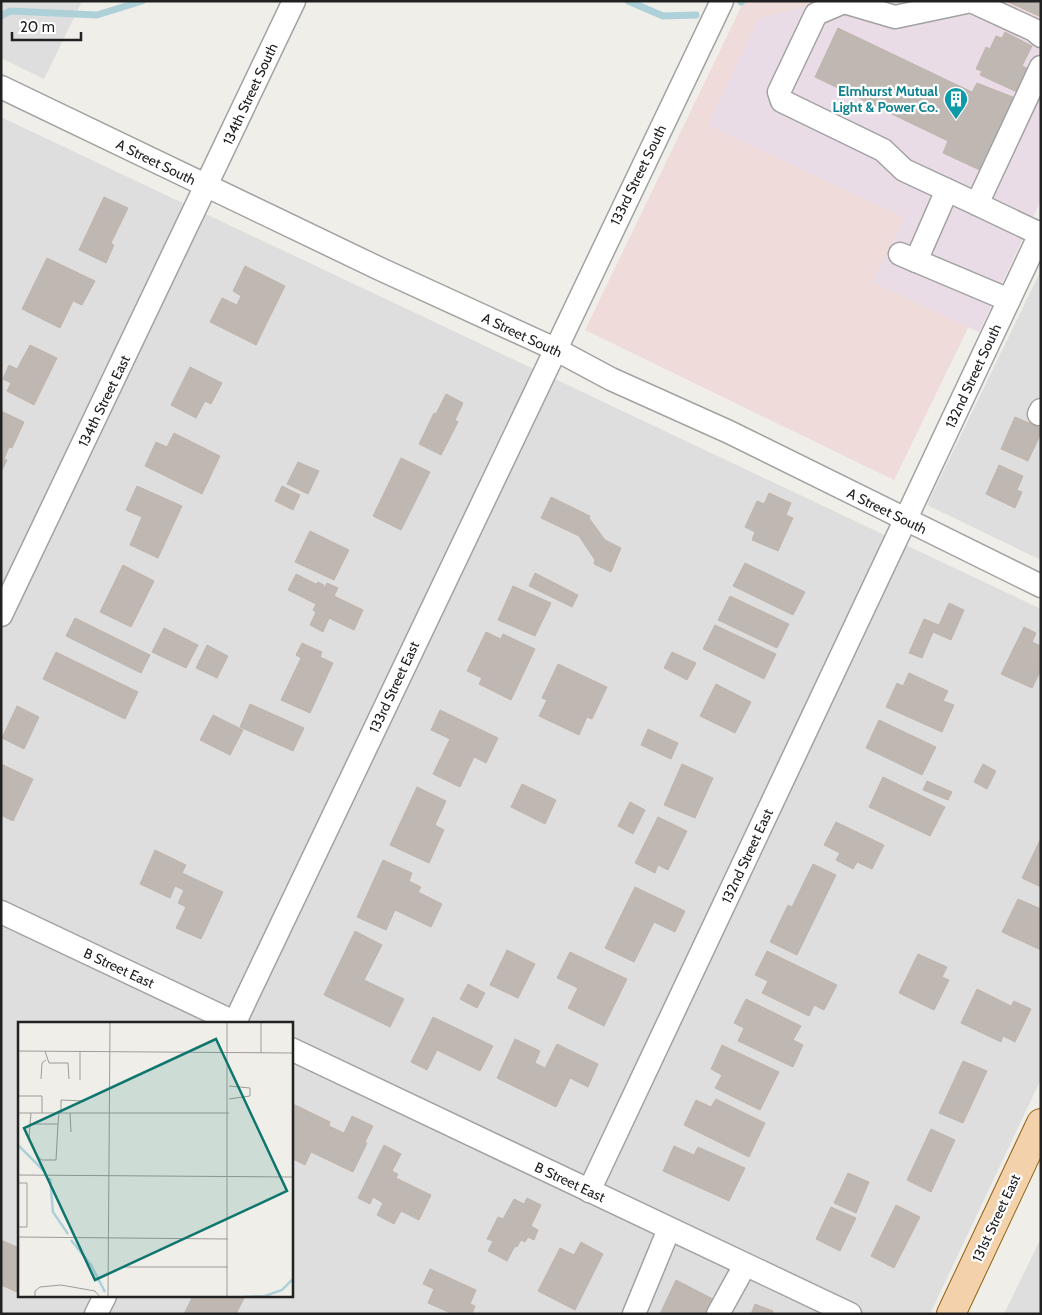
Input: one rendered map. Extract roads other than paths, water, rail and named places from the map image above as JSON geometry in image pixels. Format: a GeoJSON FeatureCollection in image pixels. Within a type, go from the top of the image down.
{"type":"FeatureCollection","features":[{"type":"Feature","properties":{"kind":"main road","name":"131st Street East"},"geometry":{"type":"LineString","coordinates":[[951,1314],[1041,1123]]}},
{"type":"Feature","properties":{"kind":"street","name":"134th Street South"},"geometry":{"type":"LineString","coordinates":[[206,186],[294,1]]}},
{"type":"Feature","properties":{"kind":"street","name":"133rd Street South"},"geometry":{"type":"LineString","coordinates":[[555,349],[722,1]]}},
{"type":"Feature","properties":{"kind":"street"},"geometry":{"type":"LineString","coordinates":[[1039,240],[977,204],[904,170],[883,150],[782,101],[779,92],[816,14],[844,2],[895,17],[971,2],[1034,30],[1041,36]]}},
{"type":"Feature","properties":{"kind":"street"},"geometry":{"type":"LineString","coordinates":[[977,204],[1041,67]]}},
{"type":"Feature","properties":{"kind":"street","name":"A Street South"},"geometry":{"type":"LineString","coordinates":[[1,87],[378,268],[555,349],[611,378],[729,432],[1041,586]]}},
{"type":"Feature","properties":{"kind":"street","name":"134th Street East"},"geometry":{"type":"LineString","coordinates":[[1,615],[206,186]]}},
{"type":"Feature","properties":{"kind":"street"},"geometry":{"type":"LineString","coordinates":[[947,190],[908,258],[1009,300]]}},
{"type":"Feature","properties":{"kind":"street","name":"132nd Street South"},"geometry":{"type":"LineString","coordinates":[[905,520],[1039,240]]}},
{"type":"Feature","properties":{"kind":"street","name":"133rd Street East"},"geometry":{"type":"LineString","coordinates":[[235,1022],[555,349]]}},
{"type":"Feature","properties":{"kind":"street","name":"132nd Street East"},"geometry":{"type":"LineString","coordinates":[[589,1191],[905,520]]}},
{"type":"Feature","properties":{"kind":"street","name":"B Street East"},"geometry":{"type":"LineString","coordinates":[[1,912],[233,1022]]}},
{"type":"Feature","properties":{"kind":"street","name":"B Street East"},"geometry":{"type":"LineString","coordinates":[[292,1049],[850,1314]]}},
{"type":"Feature","properties":{"kind":"street"},"geometry":{"type":"LineString","coordinates":[[634,1314],[669,1229]]}},
{"type":"Feature","properties":{"kind":"street"},"geometry":{"type":"LineString","coordinates":[[718,1314],[745,1265]]}},
{"type":"Feature","properties":{"kind":"street"},"geometry":{"type":"LineString","coordinates":[[96,1314],[104,1298]]}},
{"type":"Feature","properties":{"kind":"waterway"},"geometry":{"type":"LineString","coordinates":[[1,16],[10,11],[97,15],[142,1]]}},
{"type":"Feature","properties":{"kind":"waterway"},"geometry":{"type":"LineString","coordinates":[[628,1],[663,16],[696,15]]}},
{"type":"Feature","properties":{"kind":"place","name":"Elmhurst Mutual Light & Power Co."},"geometry":{"type":"Point","coordinates":[956,120]}}]}
